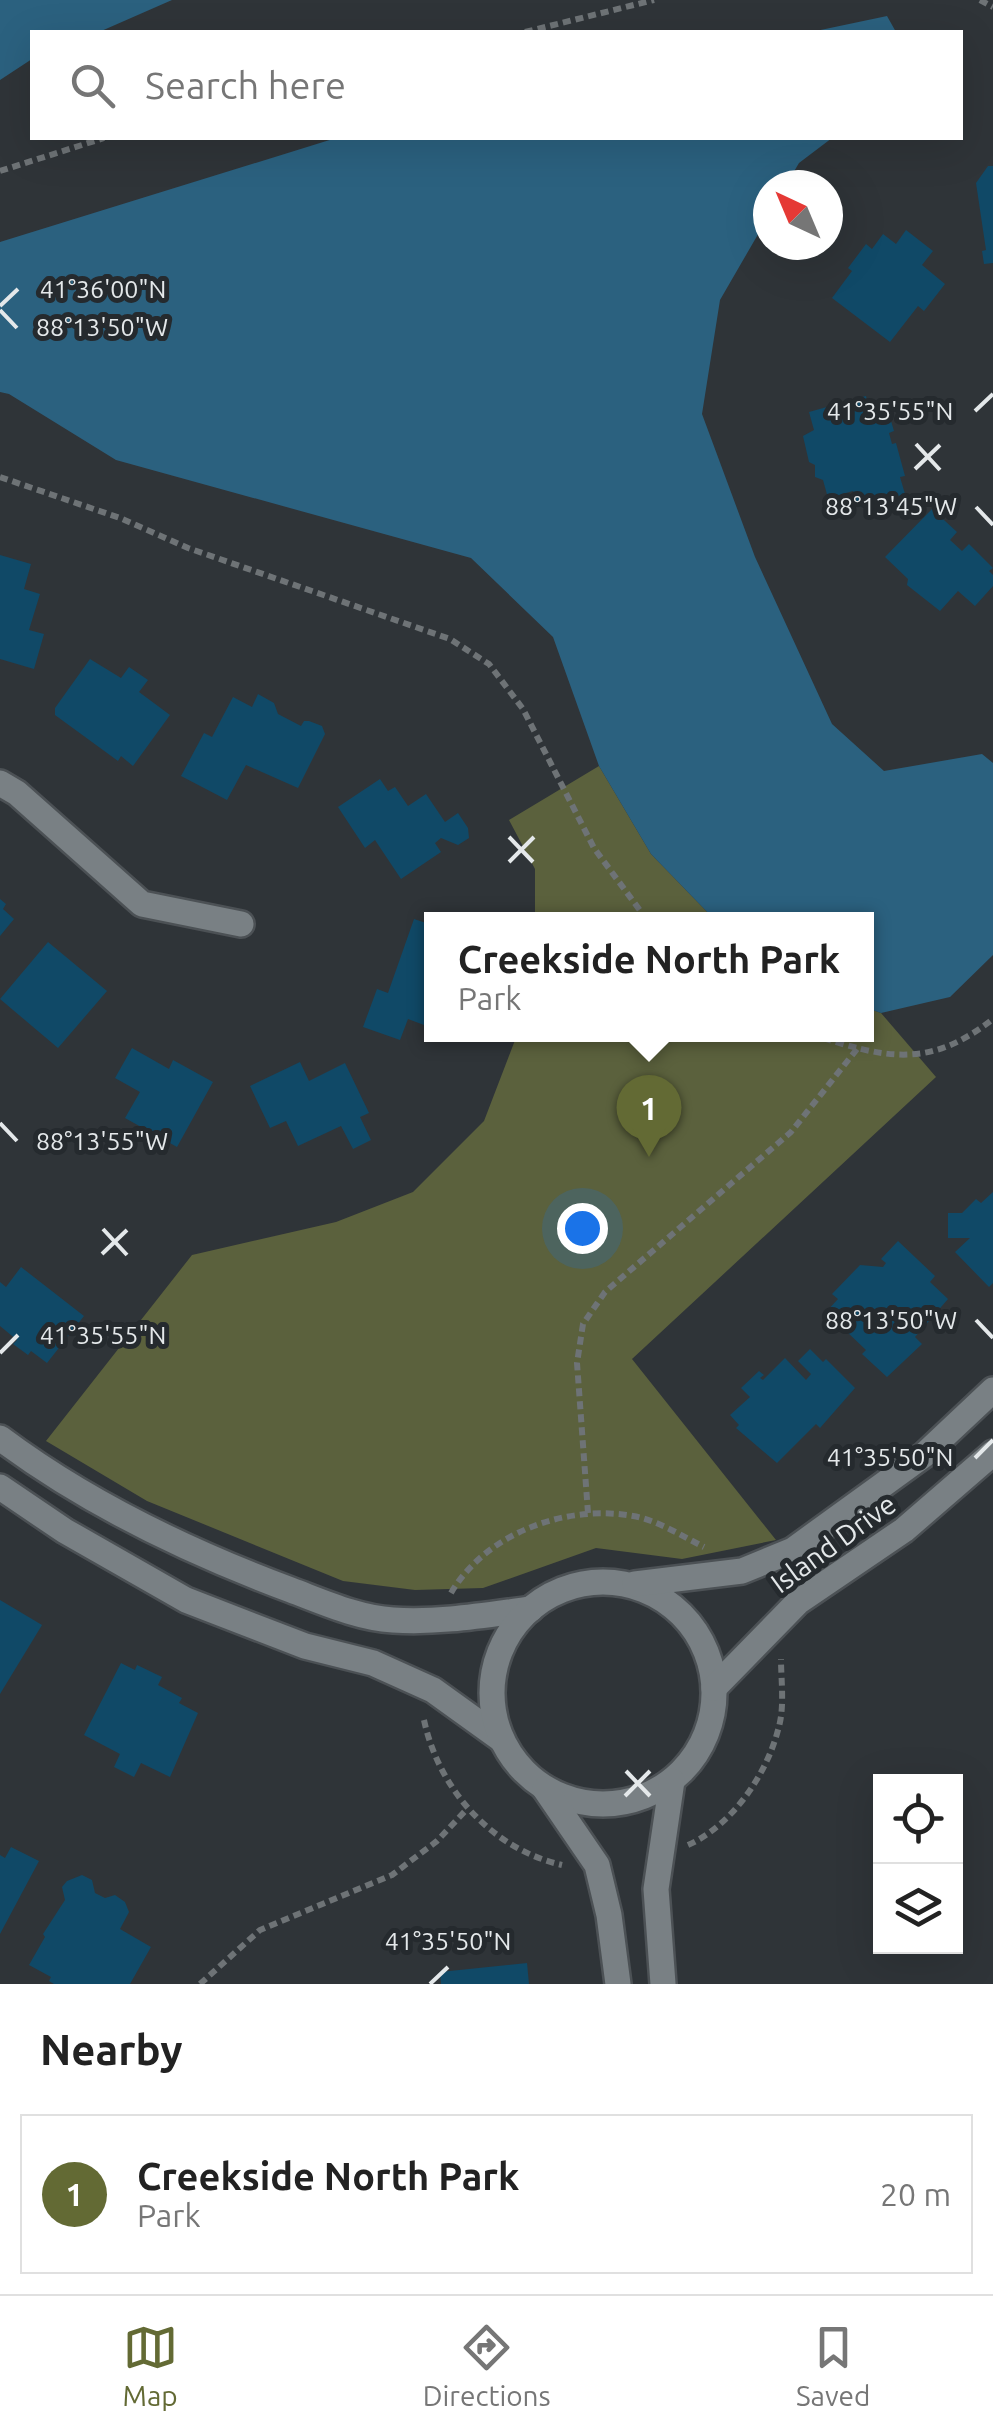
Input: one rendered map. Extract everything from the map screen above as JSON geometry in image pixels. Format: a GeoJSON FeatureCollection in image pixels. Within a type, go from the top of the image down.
{"type":"FeatureCollection","features":[{"type":"Feature","properties":{"kind":"street"},"geometry":{"type":"LineString","coordinates":[[0,783],[142,904],[242,924]]}},
{"type":"Feature","properties":{"kind":"street","name":"Island Drive"},"geometry":{"type":"LineString","coordinates":[[630,1585],[742,1571],[793,1550],[924,1455],[993,1390]]}},
{"type":"Feature","properties":{"kind":"street"},"geometry":{"type":"LineString","coordinates":[[0,1438],[100,1503],[208,1559],[338,1608],[390,1620],[447,1620],[530,1609]]}},
{"type":"Feature","properties":{"kind":"street","name":"Island Drive"},"geometry":{"type":"LineString","coordinates":[[714,1688],[798,1602],[904,1530],[993,1453]]}},
{"type":"Feature","properties":{"kind":"street"},"geometry":{"type":"LineString","coordinates":[[0,1487],[65,1531],[186,1600],[304,1646],[373,1662],[433,1690],[501,1739]]}},
{"type":"Feature","properties":{"kind":"street"},"geometry":{"type":"LineString","coordinates":[[545,1789],[576,1801],[609,1804],[642,1797],[672,1781],[696,1755],[711,1723],[714,1688],[707,1653],[689,1622],[663,1599],[630,1585],[596,1582],[561,1590],[530,1609],[507,1636],[494,1669],[492,1704],[501,1739],[519,1767],[545,1789],[596,1865],[609,1915],[618,1984]]}},
{"type":"Feature","properties":{"kind":"street"},"geometry":{"type":"LineString","coordinates":[[663,1984],[656,1889],[672,1781]]}},
{"type":"Feature","properties":{"kind":"path"},"geometry":{"type":"LineString","coordinates":[[533,30],[654,0]]}},
{"type":"Feature","properties":{"kind":"path"},"geometry":{"type":"LineString","coordinates":[[980,0],[993,7]]}},
{"type":"Feature","properties":{"kind":"path"},"geometry":{"type":"LineString","coordinates":[[0,171],[98,140]]}},
{"type":"Feature","properties":{"kind":"path"},"geometry":{"type":"LineString","coordinates":[[0,477],[120,518],[188,548],[450,638],[490,664],[523,708],[594,848],[640,912]]}},
{"type":"Feature","properties":{"kind":"path"},"geometry":{"type":"LineString","coordinates":[[834,1042],[856,1050],[908,1058],[950,1046],[993,1019]]}},
{"type":"Feature","properties":{"kind":"path"},"geometry":{"type":"LineString","coordinates":[[588,1512],[577,1363],[582,1324],[606,1292],[791,1132],[856,1050]]}},
{"type":"Feature","properties":{"kind":"path"},"geometry":{"type":"LineString","coordinates":[[446,1603],[459,1580],[489,1550],[529,1526],[588,1512],[635,1516],[713,1551]]}},
{"type":"Feature","properties":{"kind":"path"},"geometry":{"type":"LineString","coordinates":[[673,1851],[710,1835],[738,1808],[758,1774],[779,1730],[780,1651]]}},
{"type":"Feature","properties":{"kind":"path"},"geometry":{"type":"LineString","coordinates":[[422,1707],[440,1766],[466,1809],[534,1859],[569,1867]]}},
{"type":"Feature","properties":{"kind":"path"},"geometry":{"type":"LineString","coordinates":[[200,1984],[260,1930],[392,1875],[437,1841],[466,1809]]}},
{"type":"Feature","properties":{"kind":"green space"},"geometry":{"type":"Polygon","coordinates":[[[599,766],[651,854],[707,912],[535,912],[535,869],[509,820],[599,766]]]}},
{"type":"Feature","properties":{"kind":"green space"},"geometry":{"type":"Polygon","coordinates":[[[874,1010],[881,1013],[936,1077],[632,1359],[776,1540],[682,1559],[596,1548],[483,1588],[415,1590],[343,1581],[147,1501],[46,1441],[192,1255],[336,1222],[413,1192],[484,1121],[514,1042],[874,1042],[874,1010]]]}},
{"type":"Feature","properties":{"kind":"water"},"geometry":{"type":"Polygon","coordinates":[[[0,0],[172,0],[104,30],[30,30],[30,60],[0,80],[0,0]]]}},
{"type":"Feature","properties":{"kind":"water"},"geometry":{"type":"Polygon","coordinates":[[[887,16],[895,30],[820,30],[887,16]]]}},
{"type":"Feature","properties":{"kind":"water"},"geometry":{"type":"Polygon","coordinates":[[[330,140],[829,140],[795,170],[753,170],[753,243],[720,300],[702,414],[755,557],[832,724],[884,771],[982,754],[993,763],[993,955],[950,997],[881,1013],[874,1010],[874,912],[707,912],[651,854],[599,766],[553,637],[471,558],[116,460],[0,392],[0,242],[330,140]]]}},
{"type":"Feature","properties":{"kind":"building"},"geometry":{"type":"Polygon","coordinates":[[[988,166],[993,166],[993,263],[984,264],[982,251],[986,250],[976,183],[988,166]]]}},
{"type":"Feature","properties":{"kind":"building"},"geometry":{"type":"Polygon","coordinates":[[[906,230],[933,251],[922,265],[945,284],[924,311],[918,306],[890,342],[832,298],[866,244],[872,249],[883,234],[896,244],[906,230]]]}},
{"type":"Feature","properties":{"kind":"building"},"geometry":{"type":"Polygon","coordinates":[[[866,396],[869,409],[886,404],[894,431],[889,433],[892,444],[896,443],[905,476],[900,477],[905,494],[858,507],[853,491],[828,498],[823,480],[815,477],[815,465],[809,462],[803,436],[814,430],[809,412],[866,396]]]}},
{"type":"Feature","properties":{"kind":"building"},"geometry":{"type":"Polygon","coordinates":[[[932,509],[957,532],[950,540],[962,551],[969,544],[993,568],[989,571],[993,586],[975,606],[958,591],[940,611],[907,585],[908,579],[885,557],[932,509]]]}},
{"type":"Feature","properties":{"kind":"building"},"geometry":{"type":"Polygon","coordinates":[[[0,555],[31,564],[24,589],[40,594],[29,630],[44,634],[34,669],[0,659],[0,555]]]}},
{"type":"Feature","properties":{"kind":"building"},"geometry":{"type":"Polygon","coordinates":[[[90,659],[121,678],[129,667],[148,680],[139,692],[170,715],[133,766],[121,756],[118,761],[55,715],[55,708],[90,659]]]}},
{"type":"Feature","properties":{"kind":"building"},"geometry":{"type":"Polygon","coordinates":[[[258,694],[274,703],[278,714],[301,726],[309,721],[322,726],[325,734],[298,788],[246,765],[227,800],[181,776],[204,733],[212,737],[233,697],[252,707],[258,694]]]}},
{"type":"Feature","properties":{"kind":"building"},"geometry":{"type":"Polygon","coordinates":[[[380,779],[388,791],[395,787],[408,806],[426,794],[445,822],[458,813],[468,828],[469,838],[458,845],[441,838],[435,843],[441,852],[401,879],[375,840],[365,848],[338,807],[380,779]]]}},
{"type":"Feature","properties":{"kind":"building"},"geometry":{"type":"Polygon","coordinates":[[[0,899],[6,904],[3,909],[14,919],[0,936],[0,899]]]}},
{"type":"Feature","properties":{"kind":"building"},"geometry":{"type":"Polygon","coordinates":[[[414,919],[424,922],[424,1025],[408,1019],[400,1040],[363,1027],[377,989],[388,993],[414,919]]]}},
{"type":"Feature","properties":{"kind":"building"},"geometry":{"type":"Polygon","coordinates":[[[48,942],[107,991],[58,1048],[0,999],[48,942]]]}},
{"type":"Feature","properties":{"kind":"building"},"geometry":{"type":"Polygon","coordinates":[[[132,1048],[169,1069],[173,1060],[213,1082],[177,1147],[125,1118],[140,1092],[115,1078],[132,1048]]]}},
{"type":"Feature","properties":{"kind":"building"},"geometry":{"type":"Polygon","coordinates":[[[300,1062],[309,1081],[345,1063],[369,1113],[360,1117],[371,1140],[353,1149],[341,1126],[298,1146],[286,1121],[270,1128],[250,1086],[300,1062]]]}},
{"type":"Feature","properties":{"kind":"building"},"geometry":{"type":"Polygon","coordinates":[[[993,1192],[993,1283],[989,1287],[955,1252],[970,1238],[948,1238],[948,1213],[962,1213],[976,1199],[981,1203],[993,1192]]]}},
{"type":"Feature","properties":{"kind":"building"},"geometry":{"type":"Polygon","coordinates":[[[898,1241],[935,1276],[930,1282],[948,1299],[915,1337],[922,1344],[887,1377],[862,1354],[866,1350],[826,1312],[838,1299],[832,1294],[860,1265],[883,1267],[886,1263],[881,1259],[898,1241]]]}},
{"type":"Feature","properties":{"kind":"building"},"geometry":{"type":"Polygon","coordinates":[[[21,1267],[84,1316],[47,1363],[13,1344],[17,1340],[0,1326],[0,1282],[6,1287],[21,1267]]]}},
{"type":"Feature","properties":{"kind":"building"},"geometry":{"type":"Polygon","coordinates":[[[810,1349],[855,1388],[820,1428],[816,1424],[777,1463],[736,1428],[739,1425],[730,1415],[750,1397],[741,1388],[759,1371],[763,1380],[785,1358],[806,1380],[811,1374],[798,1361],[810,1349]]]}},
{"type":"Feature","properties":{"kind":"building"},"geometry":{"type":"Polygon","coordinates":[[[0,1600],[42,1625],[0,1694],[0,1600]]]}},
{"type":"Feature","properties":{"kind":"building"},"geometry":{"type":"Polygon","coordinates":[[[121,1663],[135,1670],[137,1665],[162,1677],[158,1685],[182,1698],[179,1703],[198,1713],[170,1777],[141,1763],[134,1777],[114,1767],[120,1754],[84,1735],[121,1663]]]}},
{"type":"Feature","properties":{"kind":"building"},"geometry":{"type":"Polygon","coordinates":[[[11,1847],[39,1861],[0,1934],[0,1855],[5,1858],[11,1847]]]}},
{"type":"Feature","properties":{"kind":"building"},"geometry":{"type":"Polygon","coordinates":[[[82,1875],[92,1880],[95,1893],[105,1898],[115,1895],[125,1902],[129,1912],[120,1929],[151,1947],[130,1984],[54,1984],[49,1981],[51,1977],[29,1965],[65,1900],[62,1887],[82,1875]]]}},
{"type":"Feature","properties":{"kind":"building"},"geometry":{"type":"Polygon","coordinates":[[[527,1963],[529,1984],[441,1984],[440,1972],[527,1963]]]}},
{"type":"Feature","properties":{"kind":"place","name":"Creekside North Park"},"geometry":{"type":"Point","coordinates":[649,1157]}}]}
